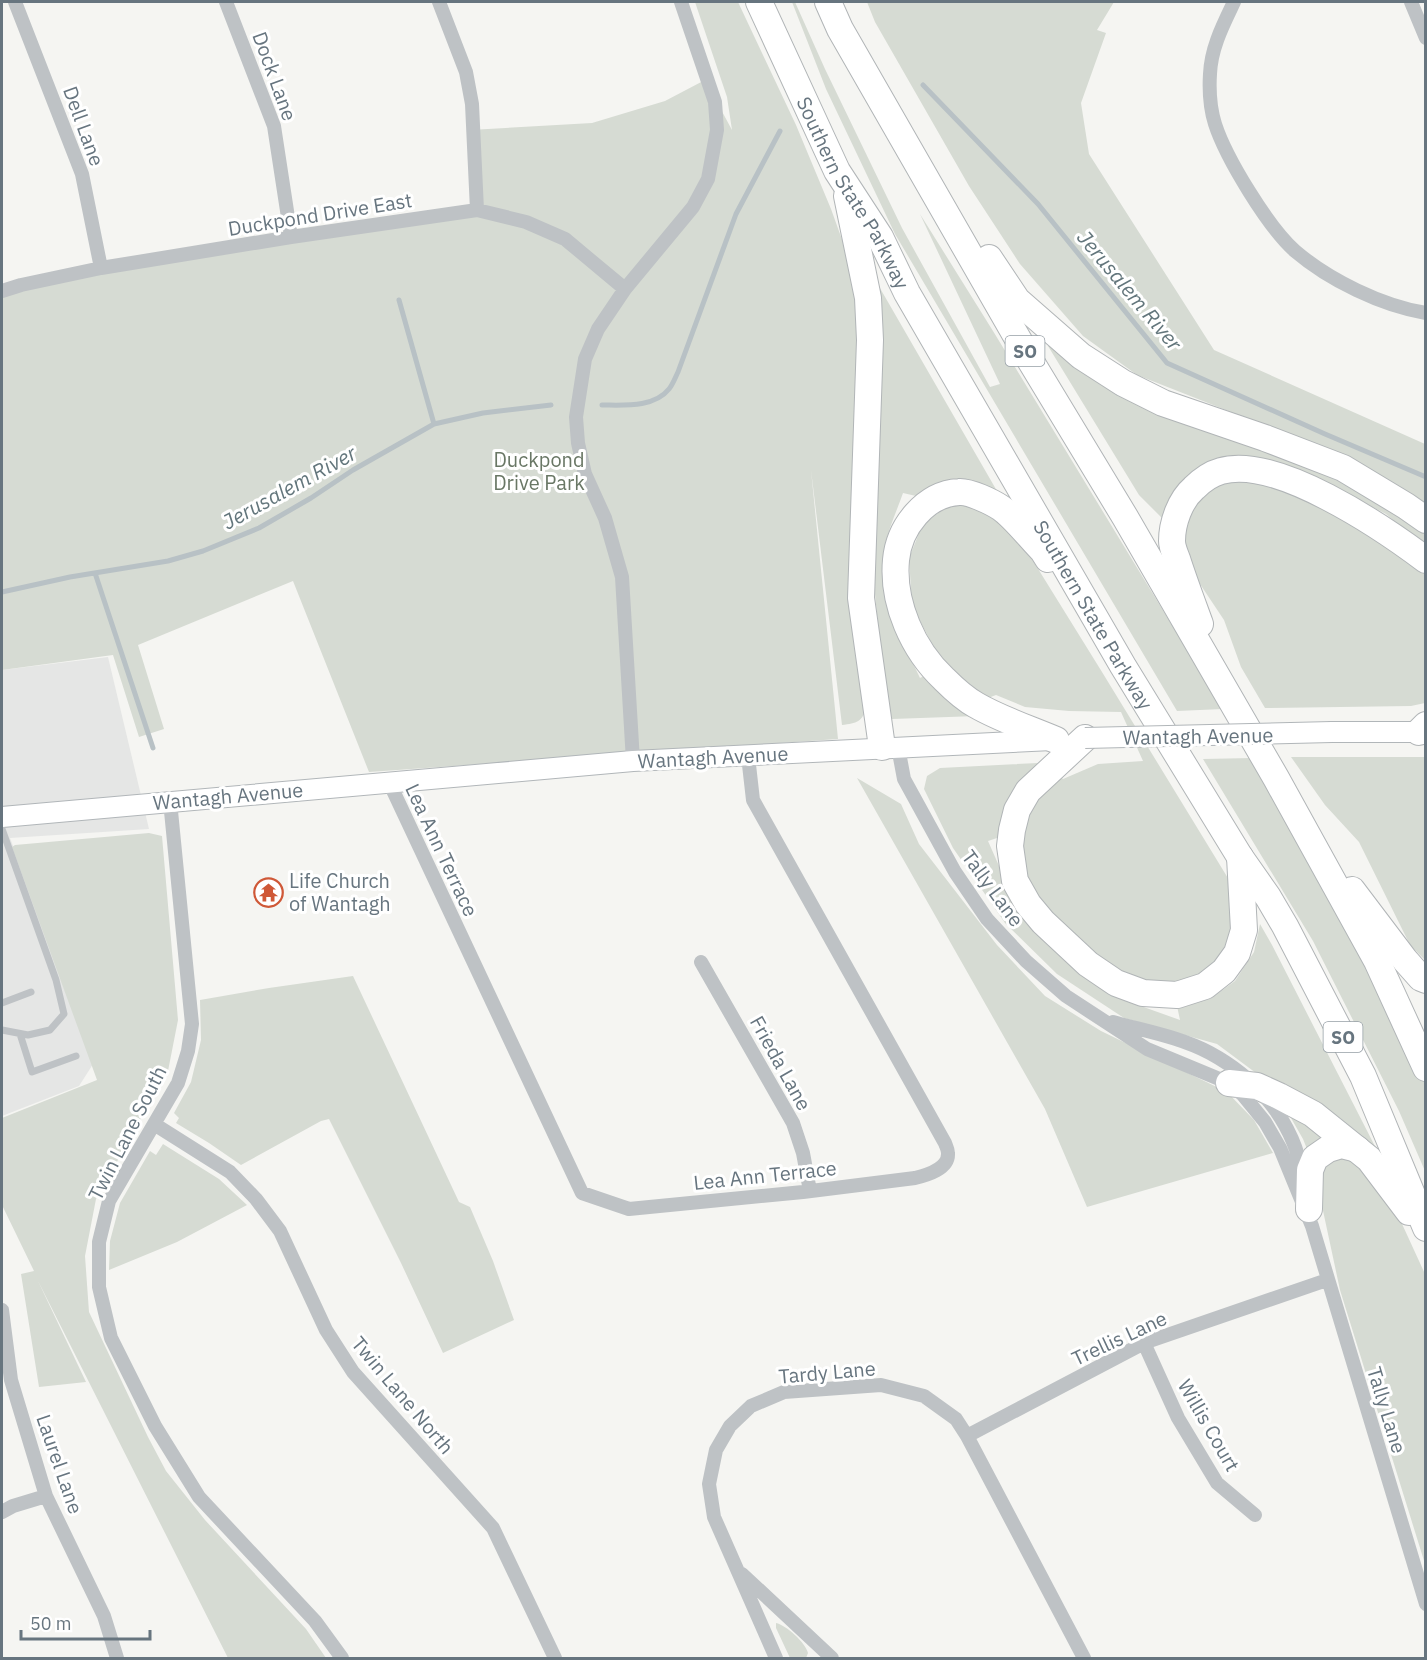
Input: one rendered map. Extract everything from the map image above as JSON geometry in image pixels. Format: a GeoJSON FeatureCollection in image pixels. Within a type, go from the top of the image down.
{"type":"FeatureCollection","features":[{"type":"Feature","properties":{"kind":"highway","name":"Southern State Parkway"},"geometry":{"type":"LineString","coordinates":[[759,2],[843,181],[880,237],[907,293],[1123,666],[1285,926],[1363,1076],[1425,1228]]}},
{"type":"Feature","properties":{"kind":"highway","name":"SO"},"geometry":{"type":"LineString","coordinates":[[828,2],[840,29],[1030,360],[1125,517],[1276,778],[1377,961],[1425,1068]]}},
{"type":"Feature","properties":{"kind":"highway"},"geometry":{"type":"LineString","coordinates":[[840,29],[894,98],[959,212],[1017,300],[1081,356],[1123,383],[1163,403],[1343,468],[1425,520]]}},
{"type":"Feature","properties":{"kind":"highway"},"geometry":{"type":"LineString","coordinates":[[843,181],[868,298],[870,340],[861,598],[890,747]]}},
{"type":"Feature","properties":{"kind":"highway"},"geometry":{"type":"LineString","coordinates":[[1228,696],[1172,543],[1176,516],[1180,508],[1188,493],[1205,478],[1222,471],[1248,469],[1294,482],[1349,508],[1425,560]]}},
{"type":"Feature","properties":{"kind":"highway"},"geometry":{"type":"LineString","coordinates":[[1056,740],[975,705],[943,679],[920,652],[903,616],[896,586],[896,559],[906,525],[920,508],[943,495],[962,491],[982,498],[1002,509],[1042,551],[1123,666]]}},
{"type":"Feature","properties":{"kind":"highway"},"geometry":{"type":"LineString","coordinates":[[1086,738],[1028,790],[1017,810],[1010,846],[1015,881],[1028,904],[1043,922],[1088,964],[1116,982],[1143,993],[1177,995],[1205,986],[1224,971],[1237,953],[1244,930],[1240,857]]}},
{"type":"Feature","properties":{"kind":"highway"},"geometry":{"type":"LineString","coordinates":[[1276,778],[1344,878],[1405,960],[1425,980]]}},
{"type":"Feature","properties":{"kind":"highway"},"geometry":{"type":"LineString","coordinates":[[1229,1083],[1257,1086],[1313,1114],[1369,1159],[1425,1234]]}},
{"type":"Feature","properties":{"kind":"highway"},"geometry":{"type":"LineString","coordinates":[[1310,1218],[1310,1170],[1315,1158],[1328,1149],[1341,1145],[1357,1149]]}},
{"type":"Feature","properties":{"kind":"main road","name":"Wantagh Avenue"},"geometry":{"type":"LineString","coordinates":[[2,817],[633,761],[1086,738],[1423,730]]}},
{"type":"Feature","properties":{"kind":"street","name":"Dell Lane"},"geometry":{"type":"LineString","coordinates":[[15,2],[82,174],[101,268]]}},
{"type":"Feature","properties":{"kind":"street","name":"Dock Lane"},"geometry":{"type":"LineString","coordinates":[[226,2],[274,126],[291,237]]}},
{"type":"Feature","properties":{"kind":"street"},"geometry":{"type":"LineString","coordinates":[[439,2],[466,72],[472,104],[477,210]]}},
{"type":"Feature","properties":{"kind":"street"},"geometry":{"type":"LineString","coordinates":[[633,761],[622,577],[605,518],[585,474],[578,443],[576,417],[585,360],[598,329],[625,289],[693,207],[708,179],[717,130],[715,102],[681,2]]}},
{"type":"Feature","properties":{"kind":"street"},"geometry":{"type":"LineString","coordinates":[[1234,2],[1212,53],[1209,74],[1210,103],[1215,124],[1248,188],[1270,222],[1294,250],[1329,275],[1384,302],[1425,313]]}},
{"type":"Feature","properties":{"kind":"street"},"geometry":{"type":"LineString","coordinates":[[1411,2],[1425,38]]}},
{"type":"Feature","properties":{"kind":"street","name":"Duckpond Drive East"},"geometry":{"type":"LineString","coordinates":[[2,291],[101,268],[477,210],[526,222],[565,239],[625,289]]}},
{"type":"Feature","properties":{"kind":"street","name":"Tally Lane"},"geometry":{"type":"LineString","coordinates":[[890,747],[904,779],[955,872],[987,919],[1026,961],[1066,996],[1147,1049],[1229,1083],[1243,1095],[1265,1122],[1275,1139],[1310,1218]]}},
{"type":"Feature","properties":{"kind":"street","name":"Lea Ann Terrace"},"geometry":{"type":"LineString","coordinates":[[389,782],[582,1193],[629,1209],[810,1191],[926,1175],[941,1167],[946,1161],[948,1153],[945,1143],[753,800],[748,756]]}},
{"type":"Feature","properties":{"kind":"street","name":"Twin Lane South"},"geometry":{"type":"LineString","coordinates":[[170,801],[192,1024],[188,1051],[178,1083],[109,1202],[99,1242],[99,1287],[111,1338],[155,1426],[199,1497],[315,1621],[342,1659]]}},
{"type":"Feature","properties":{"kind":"street","name":"Frieda Lane"},"geometry":{"type":"LineString","coordinates":[[701,962],[793,1123],[804,1153],[810,1191]]}},
{"type":"Feature","properties":{"kind":"street","name":"Tally Lane"},"geometry":{"type":"LineString","coordinates":[[1102,1019],[1208,1052],[1238,1070],[1257,1086],[1289,1130],[1300,1160],[1310,1218],[1327,1280],[1425,1604]]}},
{"type":"Feature","properties":{"kind":"street","name":"Twin Lane North"},"geometry":{"type":"LineString","coordinates":[[154,1124],[230,1172],[256,1198],[280,1231],[326,1330],[353,1372],[493,1528],[555,1659]]}},
{"type":"Feature","properties":{"kind":"street","name":"Trellis Lane"},"geometry":{"type":"LineString","coordinates":[[967,1436],[1144,1343],[1327,1280]]}},
{"type":"Feature","properties":{"kind":"street","name":"Laurel Lane"},"geometry":{"type":"LineString","coordinates":[[2,1310],[11,1380],[46,1496],[104,1616],[117,1659]]}},
{"type":"Feature","properties":{"kind":"street","name":"Willis Court"},"geometry":{"type":"LineString","coordinates":[[1144,1343],[1178,1418],[1217,1483],[1255,1515]]}},
{"type":"Feature","properties":{"kind":"street","name":"Tardy Lane"},"geometry":{"type":"LineString","coordinates":[[776,1659],[714,1517],[709,1484],[716,1450],[730,1426],[751,1406],[784,1392],[881,1385],[924,1396],[956,1419],[1084,1659]]}},
{"type":"Feature","properties":{"kind":"street"},"geometry":{"type":"LineString","coordinates":[[2,1512],[13,1506],[46,1496]]}},
{"type":"Feature","properties":{"kind":"street","name":"Tardy Lane"},"geometry":{"type":"LineString","coordinates":[[739,1571],[831,1659]]}},
{"type":"Feature","properties":{"kind":"lane"},"geometry":{"type":"LineString","coordinates":[[2,829],[56,980],[64,1014],[50,1030],[28,1035],[2,1030]]}},
{"type":"Feature","properties":{"kind":"lane"},"geometry":{"type":"LineString","coordinates":[[2,1003],[31,992]]}},
{"type":"Feature","properties":{"kind":"lane"},"geometry":{"type":"LineString","coordinates":[[20,1034],[33,1072],[76,1056]]}},
{"type":"Feature","properties":{"kind":"shaded area"},"geometry":{"type":"Polygon","coordinates":[[[108,657],[149,829],[10,838],[95,1061],[79,1086],[2,1116],[2,670],[108,657]]]}},
{"type":"Feature","properties":{"kind":"green space","name":"Duckpond Drive Park"},"geometry":{"type":"Polygon","coordinates":[[[695,2],[738,2],[796,125],[849,259],[863,339],[867,707],[861,719],[842,725],[811,470],[838,739],[369,772],[293,581],[138,645],[164,729],[139,737],[113,655],[2,670],[2,294],[23,287],[475,208],[470,130],[592,123],[665,101],[705,80],[732,130],[727,97],[695,2]]]}},
{"type":"Feature","properties":{"kind":"green space"},"geometry":{"type":"Polygon","coordinates":[[[792,2],[795,2],[902,228],[990,387],[1000,384],[920,214],[1223,709],[1177,711],[895,234],[826,89],[792,2]]]}},
{"type":"Feature","properties":{"kind":"green space"},"geometry":{"type":"Polygon","coordinates":[[[867,2],[1114,2],[1097,30],[1106,33],[1081,103],[1089,154],[1214,350],[1425,444],[1425,507],[1404,490],[1269,427],[1137,375],[1083,336],[1020,264],[969,186],[875,22],[867,2]]]}},
{"type":"Feature","properties":{"kind":"green space"},"geometry":{"type":"Polygon","coordinates":[[[877,283],[997,491],[956,481],[939,484],[916,496],[903,493],[885,545],[883,563],[887,597],[892,614],[920,678],[928,674],[977,716],[892,719],[887,716],[874,584],[881,391],[877,283]]]}},
{"type":"Feature","properties":{"kind":"green space"},"geometry":{"type":"Polygon","coordinates":[[[1054,343],[1392,505],[1425,533],[1425,547],[1386,514],[1318,479],[1241,459],[1166,522],[1139,495],[1048,346],[1054,343]]]}},
{"type":"Feature","properties":{"kind":"green space"},"geometry":{"type":"Polygon","coordinates":[[[1241,474],[1341,512],[1425,570],[1425,703],[1411,706],[1265,708],[1241,667],[1224,620],[1194,575],[1182,544],[1189,510],[1212,483],[1241,474]]]}},
{"type":"Feature","properties":{"kind":"green space"},"geometry":{"type":"Polygon","coordinates":[[[956,503],[988,506],[1014,530],[1234,888],[1234,944],[1205,976],[1166,989],[1134,983],[1086,949],[1031,893],[1021,863],[1026,818],[1038,794],[1058,775],[1063,779],[1098,764],[1143,761],[1121,712],[1025,707],[996,695],[988,698],[966,684],[938,656],[912,605],[909,558],[924,521],[956,503]]]}},
{"type":"Feature","properties":{"kind":"green space"},"geometry":{"type":"Polygon","coordinates":[[[1291,757],[1425,757],[1425,960],[1410,945],[1359,842],[1325,805],[1291,757]]]}},
{"type":"Feature","properties":{"kind":"green space"},"geometry":{"type":"Polygon","coordinates":[[[1252,758],[1345,915],[1425,1081],[1425,1171],[1399,1111],[1313,941],[1203,759],[1252,758]]]}},
{"type":"Feature","properties":{"kind":"green space"},"geometry":{"type":"Polygon","coordinates":[[[1038,763],[1008,803],[1003,836],[988,841],[1014,900],[1064,957],[1124,1000],[1180,1020],[1177,1006],[1210,999],[1235,981],[1254,952],[1260,924],[1382,1160],[1340,1118],[1260,1076],[1217,1044],[1124,1018],[1057,974],[1005,923],[953,848],[924,789],[927,776],[940,768],[1038,763]]]}},
{"type":"Feature","properties":{"kind":"green space"},"geometry":{"type":"Polygon","coordinates":[[[857,778],[901,804],[919,844],[997,945],[1045,996],[1101,1031],[1227,1092],[1254,1120],[1273,1153],[1087,1207],[1045,1109],[857,778]]]}},
{"type":"Feature","properties":{"kind":"green space"},"geometry":{"type":"Polygon","coordinates":[[[149,833],[162,836],[178,1020],[168,1071],[96,1199],[85,1256],[89,1312],[166,1471],[205,1520],[306,1629],[326,1658],[228,1658],[38,1281],[86,1382],[39,1387],[21,1274],[34,1271],[2,1205],[2,1118],[97,1080],[12,847],[149,833]]]}},
{"type":"Feature","properties":{"kind":"green space"},"geometry":{"type":"Polygon","coordinates":[[[353,976],[459,1202],[470,1207],[493,1261],[514,1320],[443,1353],[329,1119],[321,1121],[241,1165],[176,1123],[179,1118],[174,1113],[191,1082],[201,1040],[200,1000],[353,976]]]}},
{"type":"Feature","properties":{"kind":"green space"},"geometry":{"type":"Polygon","coordinates":[[[1287,1111],[1333,1137],[1309,1154],[1287,1111]]]}},
{"type":"Feature","properties":{"kind":"green space"},"geometry":{"type":"Polygon","coordinates":[[[163,1144],[219,1179],[247,1205],[177,1242],[109,1270],[110,1241],[120,1203],[150,1151],[156,1155],[163,1144]]]}},
{"type":"Feature","properties":{"kind":"green space"},"geometry":{"type":"Polygon","coordinates":[[[1348,1152],[1397,1213],[1425,1274],[1425,1564],[1340,1290],[1316,1178],[1321,1161],[1348,1152]]]}},
{"type":"Feature","properties":{"kind":"green space"},"geometry":{"type":"Polygon","coordinates":[[[776,1623],[785,1627],[800,1640],[808,1653],[806,1658],[790,1658],[776,1628],[776,1623]]]}},
{"type":"Feature","properties":{"kind":"waterway","name":"Jerusalem River"},"geometry":{"type":"LineString","coordinates":[[923,85],[1038,204],[1167,363],[1426,477]]}},
{"type":"Feature","properties":{"kind":"waterway","name":"Jerusalem River"},"geometry":{"type":"LineString","coordinates":[[602,405],[628,405],[655,400],[670,387],[678,372],[736,214],[780,131]]}},
{"type":"Feature","properties":{"kind":"waterway"},"geometry":{"type":"LineString","coordinates":[[399,300],[434,424]]}},
{"type":"Feature","properties":{"kind":"waterway","name":"Jerusalem River"},"geometry":{"type":"LineString","coordinates":[[2,592],[70,577],[168,561],[203,551],[259,528],[353,470],[434,424],[483,413],[551,405]]}},
{"type":"Feature","properties":{"kind":"waterway"},"geometry":{"type":"LineString","coordinates":[[95,573],[153,748]]}},
{"type":"Feature","properties":{"kind":"place","name":"Life Church of Wantagh"},"geometry":{"type":"Point","coordinates":[268,892]}}]}
